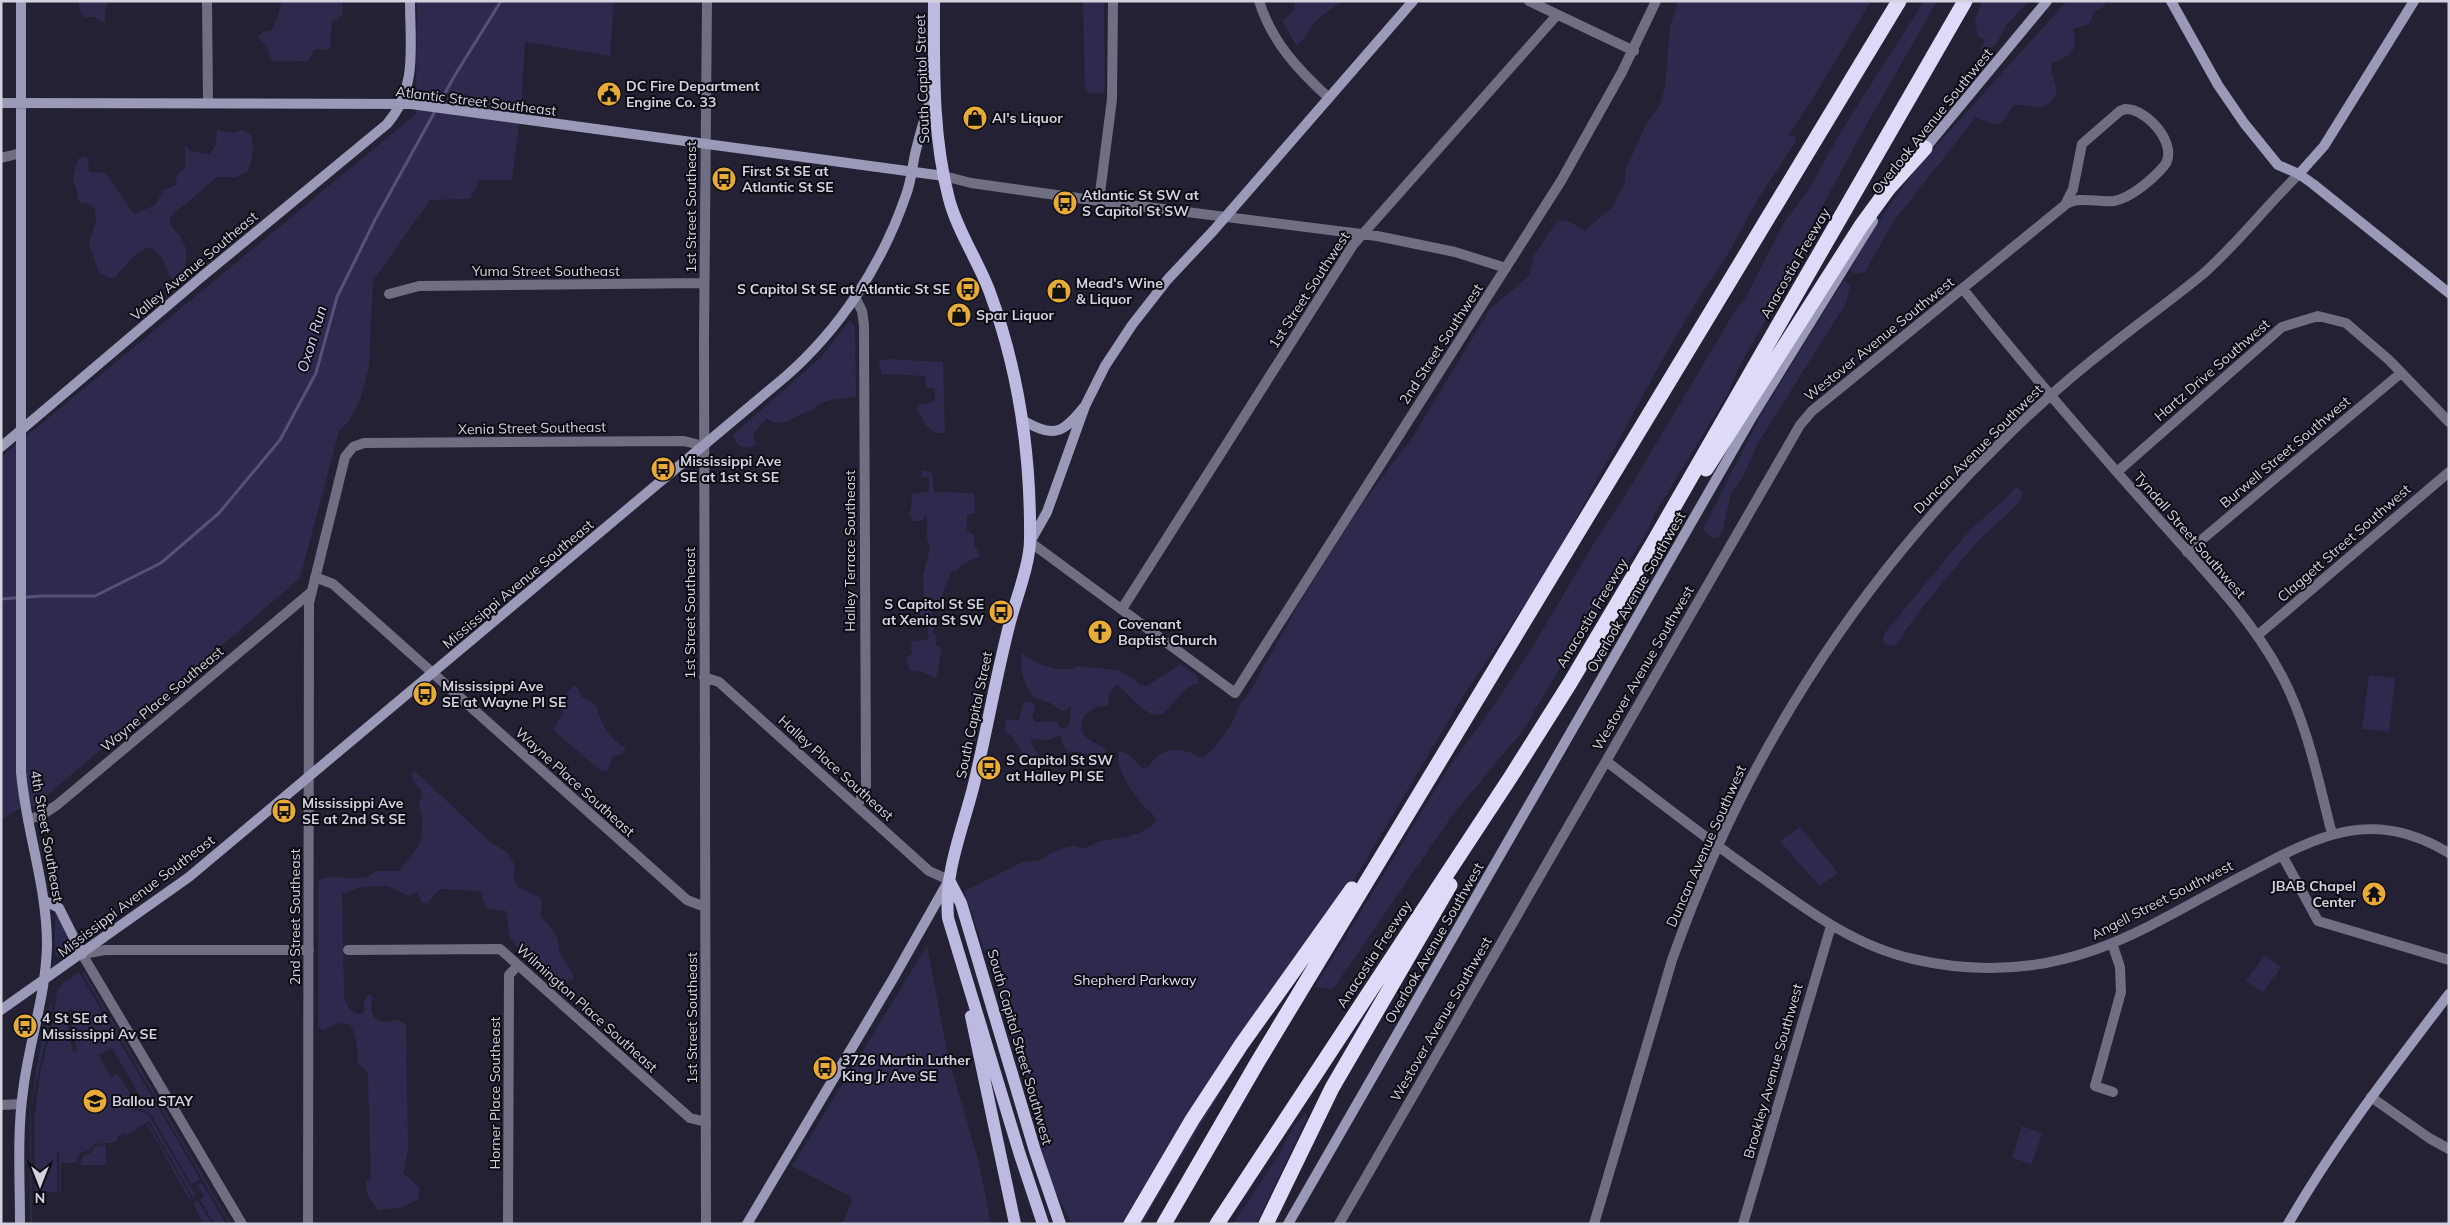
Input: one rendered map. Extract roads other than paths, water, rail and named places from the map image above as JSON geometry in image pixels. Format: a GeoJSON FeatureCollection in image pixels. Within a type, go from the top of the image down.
{"type":"FeatureCollection","features":[{"type":"Feature","properties":{"kind":"highway"},"geometry":{"type":"LineString","coordinates":[[1164,1224],[1257,1063],[1426,786],[1898,1]]}},
{"type":"Feature","properties":{"kind":"highway","name":"Anacostia Freeway"},"geometry":{"type":"LineString","coordinates":[[1217,1224],[1546,721],[1653,543],[1965,1]]}},
{"type":"Feature","properties":{"kind":"highway"},"geometry":{"type":"LineString","coordinates":[[1653,543],[1692,492],[1861,226],[1888,189],[1925,148]]}},
{"type":"Feature","properties":{"kind":"highway"},"geometry":{"type":"LineString","coordinates":[[1130,1224],[1192,1120],[1240,1045],[1346,898],[1384,838],[1426,786]]}},
{"type":"Feature","properties":{"kind":"highway"},"geometry":{"type":"LineString","coordinates":[[1266,1224],[1332,1088],[1449,888],[1472,835]]}},
{"type":"Feature","properties":{"kind":"main road","name":"South Capitol Street"},"geometry":{"type":"LineString","coordinates":[[934,1],[934,86],[944,176],[950,203],[987,286],[1016,378],[1024,421],[1030,542],[974,783],[952,859],[949,880],[948,918],[966,978]]}},
{"type":"Feature","properties":{"kind":"main road","name":"South Capitol Street Southwest"},"geometry":{"type":"LineString","coordinates":[[949,880],[961,903],[1035,1151],[1060,1224]]}},
{"type":"Feature","properties":{"kind":"main road"},"geometry":{"type":"LineString","coordinates":[[966,978],[971,1022],[1015,1224]]}},
{"type":"Feature","properties":{"kind":"main road"},"geometry":{"type":"LineString","coordinates":[[966,978],[1022,1164],[1043,1224]]}},
{"type":"Feature","properties":{"kind":"street","name":"4th Street Southeast"},"geometry":{"type":"LineString","coordinates":[[20,1224],[21,1104],[44,980],[47,946],[45,901],[28,819],[21,772],[21,1]]}},
{"type":"Feature","properties":{"kind":"street"},"geometry":{"type":"LineString","coordinates":[[207,1],[208,104]]}},
{"type":"Feature","properties":{"kind":"street"},"geometry":{"type":"LineString","coordinates":[[402,104],[409,80],[410,1]]}},
{"type":"Feature","properties":{"kind":"street","name":"1st Street Southeast"},"geometry":{"type":"LineString","coordinates":[[706,1224],[704,284],[707,1]]}},
{"type":"Feature","properties":{"kind":"street"},"geometry":{"type":"LineString","coordinates":[[1099,201],[1112,99],[1112,1]]}},
{"type":"Feature","properties":{"kind":"street"},"geometry":{"type":"LineString","coordinates":[[1260,1],[1270,29],[1282,49],[1304,75],[1329,98]]}},
{"type":"Feature","properties":{"kind":"street"},"geometry":{"type":"LineString","coordinates":[[1122,609],[1030,542],[1047,512],[1085,406],[1105,366],[1136,319],[1168,279],[1226,216],[1413,1]]}},
{"type":"Feature","properties":{"kind":"street"},"geometry":{"type":"LineString","coordinates":[[1529,1],[1634,51]]}},
{"type":"Feature","properties":{"kind":"street","name":"2nd Street Southwest"},"geometry":{"type":"LineString","coordinates":[[1122,609],[1235,693],[1578,153],[1634,51],[1656,1]]}},
{"type":"Feature","properties":{"kind":"street","name":"Overlook Avenue Southwest"},"geometry":{"type":"LineString","coordinates":[[1288,1224],[1752,417],[1878,212],[1925,148],[2048,1]]}},
{"type":"Feature","properties":{"kind":"street"},"geometry":{"type":"LineString","coordinates":[[2299,174],[2324,146],[2414,1]]}},
{"type":"Feature","properties":{"kind":"street"},"geometry":{"type":"LineString","coordinates":[[2172,2],[2218,84],[2244,123],[2278,165],[2299,174],[2449,293]]}},
{"type":"Feature","properties":{"kind":"street","name":"1st Street Southwest"},"geometry":{"type":"LineString","coordinates":[[1122,609],[1350,250],[1557,15]]}},
{"type":"Feature","properties":{"kind":"street","name":"Mississippi Avenue Southeast"},"geometry":{"type":"LineString","coordinates":[[1,1010],[189,877],[794,369],[826,336],[856,297],[890,234],[906,195],[934,86]]}},
{"type":"Feature","properties":{"kind":"street","name":"Atlantic Street Southeast"},"geometry":{"type":"LineString","coordinates":[[1,104],[402,104],[944,176]]}},
{"type":"Feature","properties":{"kind":"street","name":"Valley Avenue Southeast"},"geometry":{"type":"LineString","coordinates":[[2,445],[20,432],[199,279],[387,124],[402,104]]}},
{"type":"Feature","properties":{"kind":"street","name":"Westover Avenue Southwest"},"geometry":{"type":"LineString","coordinates":[[1338,1224],[1800,425],[1812,411],[2065,205],[2076,200],[2110,201],[2124,198],[2163,167],[2169,152],[2167,142],[2146,116],[2136,110],[2120,111],[2086,138],[2081,147],[2073,188],[2065,205]]}},
{"type":"Feature","properties":{"kind":"street"},"geometry":{"type":"LineString","coordinates":[[1,158],[21,153]]}},
{"type":"Feature","properties":{"kind":"street","name":"Duncan Avenue Southwest"},"geometry":{"type":"LineString","coordinates":[[1594,1224],[1672,960],[1691,909],[1747,784],[1818,663],[1864,596],[1941,504],[2002,440],[2049,396],[2206,271],[2299,174]]}},
{"type":"Feature","properties":{"kind":"street"},"geometry":{"type":"LineString","coordinates":[[944,176],[970,183],[1099,201],[1363,234],[1455,252],[1506,268]]}},
{"type":"Feature","properties":{"kind":"street","name":"Yuma Street Southeast"},"geometry":{"type":"LineString","coordinates":[[389,294],[419,286],[704,284]]}},
{"type":"Feature","properties":{"kind":"street","name":"Tyndall Street Southwest"},"geometry":{"type":"LineString","coordinates":[[1962,289],[2049,396],[2258,635],[2282,677],[2304,727],[2332,834]]}},
{"type":"Feature","properties":{"kind":"street","name":"Halley Terrace Southeast"},"geometry":{"type":"LineString","coordinates":[[856,297],[862,311],[864,326],[866,786],[858,805]]}},
{"type":"Feature","properties":{"kind":"street","name":"Hartz Drive Southwest"},"geometry":{"type":"LineString","coordinates":[[2117,472],[2282,327],[2318,316],[2346,323],[2401,373],[2449,422]]}},
{"type":"Feature","properties":{"kind":"street","name":"Burwell Street Southwest"},"geometry":{"type":"LineString","coordinates":[[2187,552],[2401,373]]}},
{"type":"Feature","properties":{"kind":"street"},"geometry":{"type":"LineString","coordinates":[[1024,421],[1035,428],[1061,430],[1069,425],[1085,406]]}},
{"type":"Feature","properties":{"kind":"street","name":"Xenia Street Southeast"},"geometry":{"type":"LineString","coordinates":[[360,443],[684,441],[704,446]]}},
{"type":"Feature","properties":{"kind":"street","name":"2nd Street Southeast"},"geometry":{"type":"LineString","coordinates":[[308,1224],[310,594],[345,457],[350,449],[360,443]]}},
{"type":"Feature","properties":{"kind":"street","name":"Claggett Street Southwest"},"geometry":{"type":"LineString","coordinates":[[2258,635],[2449,472]]}},
{"type":"Feature","properties":{"kind":"street","name":"Wayne Place Southeast"},"geometry":{"type":"LineString","coordinates":[[315,577],[333,584],[687,900],[705,907]]}},
{"type":"Feature","properties":{"kind":"street","name":"Wayne Place Southeast"},"geometry":{"type":"LineString","coordinates":[[28,819],[40,816],[56,805],[310,594]]}},
{"type":"Feature","properties":{"kind":"street","name":"Halley Place Southeast"},"geometry":{"type":"LineString","coordinates":[[704,677],[716,680],[858,805],[929,871],[949,880]]}},
{"type":"Feature","properties":{"kind":"street","name":"Angell Street Southwest"},"geometry":{"type":"LineString","coordinates":[[1606,761],[1718,847],[1831,926],[1889,952],[1910,959],[1960,967],[1992,968],[2032,965],[2070,957],[2112,943],[2311,840],[2332,834],[2365,830],[2394,832],[2424,840],[2449,853]]}},
{"type":"Feature","properties":{"kind":"street"},"geometry":{"type":"LineString","coordinates":[[2282,855],[2318,921],[2449,960]]}},
{"type":"Feature","properties":{"kind":"street"},"geometry":{"type":"LineString","coordinates":[[748,1224],[949,880]]}},
{"type":"Feature","properties":{"kind":"street"},"geometry":{"type":"LineString","coordinates":[[45,901],[60,908],[82,954],[242,1224]]}},
{"type":"Feature","properties":{"kind":"street","name":"Brookley Avenue Southwest"},"geometry":{"type":"LineString","coordinates":[[1743,1224],[1831,926]]}},
{"type":"Feature","properties":{"kind":"street"},"geometry":{"type":"LineString","coordinates":[[2112,943],[2120,967],[2121,992],[2095,1086],[2113,1092]]}},
{"type":"Feature","properties":{"kind":"street","name":"Wilmington Place Southeast"},"geometry":{"type":"LineString","coordinates":[[348,950],[500,949],[690,1118],[706,1122]]}},
{"type":"Feature","properties":{"kind":"street"},"geometry":{"type":"LineString","coordinates":[[82,954],[105,950],[309,950]]}},
{"type":"Feature","properties":{"kind":"street","name":"Horner Place Southeast"},"geometry":{"type":"LineString","coordinates":[[508,1224],[509,975],[518,965]]}},
{"type":"Feature","properties":{"kind":"street"},"geometry":{"type":"LineString","coordinates":[[2288,1224],[2318,1174],[2371,1097],[2449,994]]}},
{"type":"Feature","properties":{"kind":"street"},"geometry":{"type":"LineString","coordinates":[[2371,1097],[2429,1138],[2449,1149]]}},
{"type":"Feature","properties":{"kind":"street"},"geometry":{"type":"LineString","coordinates":[[1,1106],[21,1104]]}},
{"type":"Feature","properties":{"kind":"waterway","name":"Oxon Run"},"geometry":{"type":"LineString","coordinates":[[1,599],[42,596],[95,596],[161,563],[219,513],[280,440],[316,373],[337,297],[375,220],[455,75],[501,1]]}},
{"type":"Feature","properties":{"kind":"place","name":"DC Fire Department Engine Co. 33"},"geometry":{"type":"Point","coordinates":[609,94]}},
{"type":"Feature","properties":{"kind":"place","name":"Al's Liquor"},"geometry":{"type":"Point","coordinates":[975,118]}},
{"type":"Feature","properties":{"kind":"place","name":"First St SE at Atlantic St SE"},"geometry":{"type":"Point","coordinates":[724,179]}},
{"type":"Feature","properties":{"kind":"place","name":"Atlantic St SW at S Capitol St SW"},"geometry":{"type":"Point","coordinates":[1065,203]}},
{"type":"Feature","properties":{"kind":"place","name":"S Capitol St SE at Atlantic St SE"},"geometry":{"type":"Point","coordinates":[968,289]}},
{"type":"Feature","properties":{"kind":"place","name":"Mead's Wine & Liquor"},"geometry":{"type":"Point","coordinates":[1059,291]}},
{"type":"Feature","properties":{"kind":"place","name":"Spar Liquor"},"geometry":{"type":"Point","coordinates":[959,315]}},
{"type":"Feature","properties":{"kind":"place","name":"Mississippi Ave SE at 1st St SE"},"geometry":{"type":"Point","coordinates":[663,469]}},
{"type":"Feature","properties":{"kind":"place","name":"S Capitol St SE at Xenia St SW"},"geometry":{"type":"Point","coordinates":[1001,612]}},
{"type":"Feature","properties":{"kind":"place","name":"Covenant Baptist Church"},"geometry":{"type":"Point","coordinates":[1100,632]}},
{"type":"Feature","properties":{"kind":"place","name":"Mississippi Ave SE at Wayne Pl SE"},"geometry":{"type":"Point","coordinates":[425,694]}},
{"type":"Feature","properties":{"kind":"place","name":"S Capitol St SW at Halley Pl SE"},"geometry":{"type":"Point","coordinates":[989,768]}},
{"type":"Feature","properties":{"kind":"place","name":"Mississippi Ave SE at 2nd St SE"},"geometry":{"type":"Point","coordinates":[284,811]}},
{"type":"Feature","properties":{"kind":"place","name":"JBAB Chapel Center"},"geometry":{"type":"Point","coordinates":[2374,894]}},
{"type":"Feature","properties":{"kind":"place","name":"4 St SE at Mississippi Av SE"},"geometry":{"type":"Point","coordinates":[25,1026]}},
{"type":"Feature","properties":{"kind":"place","name":"3726 Martin Luther King Jr Ave SE"},"geometry":{"type":"Point","coordinates":[825,1068]}},
{"type":"Feature","properties":{"kind":"place","name":"Ballou STAY"},"geometry":{"type":"Point","coordinates":[95,1101]}},
{"type":"Feature","properties":{"kind":"park label","name":"Shepherd Parkway"},"geometry":{"type":"Point","coordinates":[1135,980]}}]}
